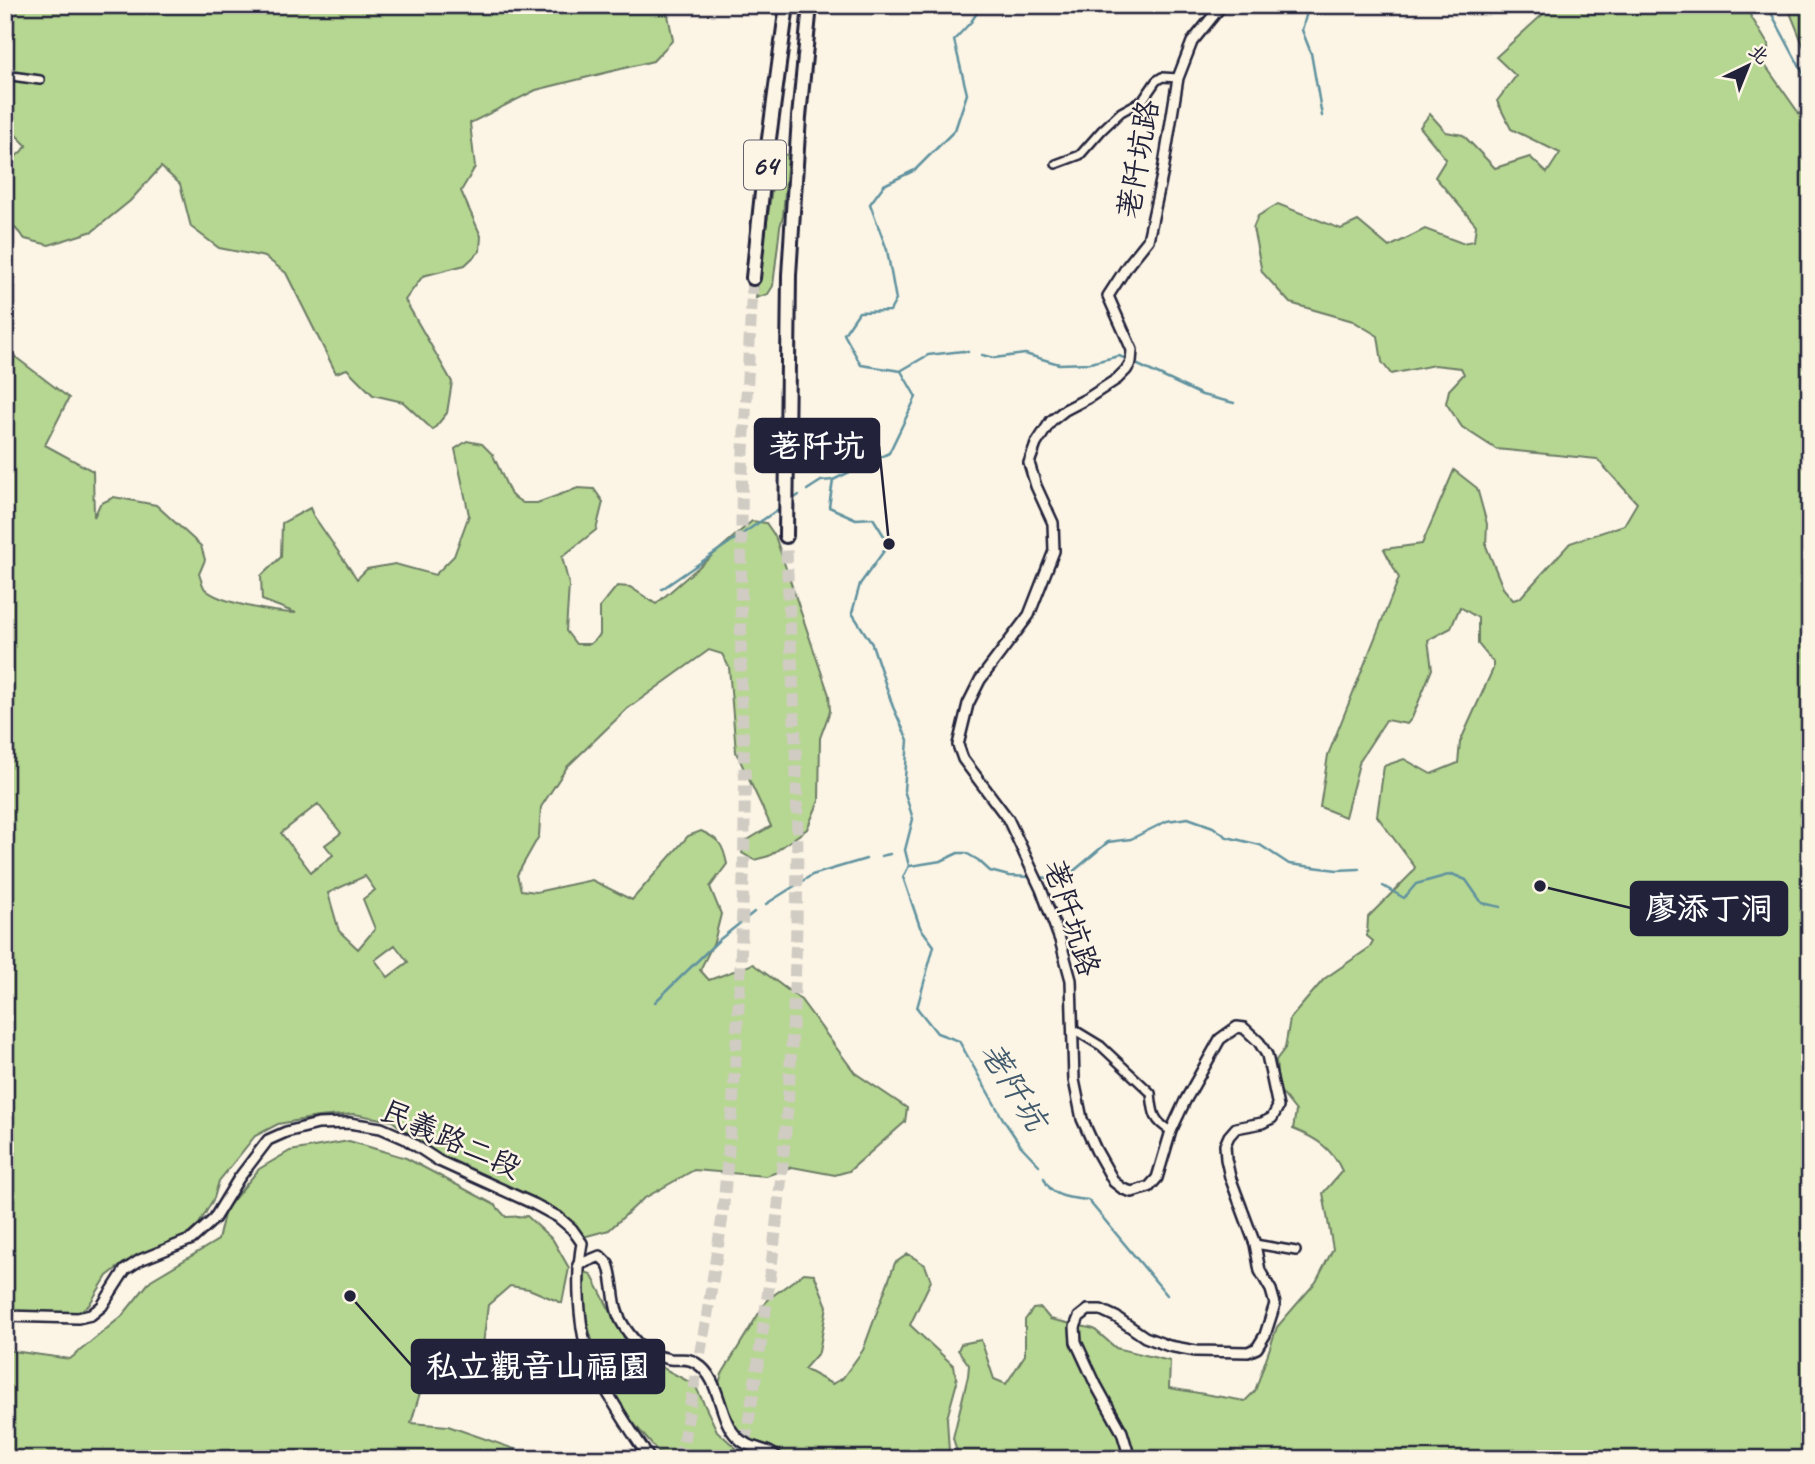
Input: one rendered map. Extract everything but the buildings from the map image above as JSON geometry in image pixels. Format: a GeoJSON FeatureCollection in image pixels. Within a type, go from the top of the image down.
{"type":"FeatureCollection","features":[{"type":"Feature","properties":{"kind":"highway","name":"64"},"geometry":{"type":"LineString","coordinates":[[753,278],[787,5]]}},
{"type":"Feature","properties":{"kind":"highway","name":"64"},"geometry":{"type":"LineString","coordinates":[[786,536],[789,275],[799,117],[810,5]]}},
{"type":"Feature","properties":{"kind":"street","name":"荖阡坑路"},"geometry":{"type":"LineString","coordinates":[[1127,1459],[1128,1452],[1122,1432],[1076,1342],[1075,1327],[1079,1318],[1088,1310],[1101,1310],[1144,1337],[1169,1346],[1196,1351],[1248,1352],[1257,1348],[1265,1335],[1275,1304],[1271,1290],[1260,1271],[1255,1244],[1230,1177],[1225,1145],[1228,1136],[1236,1128],[1262,1123],[1272,1118],[1278,1107],[1267,1055],[1259,1042],[1244,1028],[1237,1027],[1220,1039],[1171,1131],[1157,1178],[1149,1187],[1132,1192],[1114,1182],[1082,1119],[1074,1080],[1071,980],[1060,940],[1037,881],[1008,819],[963,759],[958,745],[968,704],[980,680],[1029,615],[1055,551],[1053,523],[1029,463],[1036,444],[1051,421],[1117,379],[1131,362],[1132,350],[1108,296],[1148,240],[1163,171],[1178,78],[1192,43],[1222,5]]}},
{"type":"Feature","properties":{"kind":"street"},"geometry":{"type":"LineString","coordinates":[[5,75],[40,80]]}},
{"type":"Feature","properties":{"kind":"street"},"geometry":{"type":"LineString","coordinates":[[1056,164],[1080,155],[1121,112],[1143,100],[1161,77],[1178,78]]}},
{"type":"Feature","properties":{"kind":"street"},"geometry":{"type":"LineString","coordinates":[[1073,1029],[1101,1046],[1151,1093],[1153,1114],[1162,1126],[1171,1131]]}},
{"type":"Feature","properties":{"kind":"street","name":"民義路二段"},"geometry":{"type":"LineString","coordinates":[[5,1316],[78,1318],[91,1315],[102,1306],[125,1270],[139,1260],[191,1238],[214,1219],[239,1178],[268,1140],[286,1132],[318,1124],[349,1123],[381,1128],[404,1138],[439,1161],[534,1204],[558,1217],[572,1229],[582,1243],[578,1265],[581,1318],[590,1359],[650,1459]]}},
{"type":"Feature","properties":{"kind":"street"},"geometry":{"type":"LineString","coordinates":[[1255,1244],[1296,1251]]}},
{"type":"Feature","properties":{"kind":"street"},"geometry":{"type":"LineString","coordinates":[[578,1265],[600,1256],[608,1264],[617,1313],[638,1344],[656,1356],[686,1359],[696,1363],[707,1373],[727,1423],[737,1437],[748,1446],[774,1454],[779,1459]]}},
{"type":"Feature","properties":{"kind":"green space"},"geometry":{"type":"Polygon","coordinates":[[[5,5],[666,5],[673,40],[653,61],[536,90],[470,123],[475,167],[461,191],[481,236],[480,251],[465,265],[423,276],[405,300],[452,382],[447,413],[433,430],[403,402],[373,395],[347,369],[336,373],[286,273],[265,257],[219,248],[191,227],[180,184],[161,167],[130,201],[93,231],[49,245],[25,239],[5,217],[5,167],[27,146],[14,133],[5,136],[5,5]]]}},
{"type":"Feature","properties":{"kind":"green space"},"geometry":{"type":"Polygon","coordinates":[[[1553,5],[1744,5],[1769,46],[1762,61],[1810,129],[1810,1459],[776,1459],[743,1443],[714,1398],[722,1374],[767,1300],[804,1273],[814,1274],[827,1306],[819,1352],[804,1369],[832,1384],[842,1379],[863,1350],[895,1263],[908,1254],[925,1265],[931,1281],[910,1325],[954,1366],[957,1382],[947,1418],[949,1452],[957,1452],[953,1438],[968,1376],[969,1365],[958,1350],[961,1344],[981,1340],[994,1379],[1006,1384],[1025,1355],[1025,1320],[1033,1309],[1041,1308],[1050,1319],[1094,1329],[1116,1348],[1170,1361],[1169,1388],[1245,1401],[1255,1391],[1277,1327],[1316,1282],[1333,1249],[1323,1193],[1342,1171],[1322,1145],[1293,1129],[1296,1111],[1278,1088],[1276,1060],[1285,1048],[1290,1019],[1324,979],[1369,948],[1373,941],[1367,936],[1368,917],[1415,867],[1377,816],[1384,766],[1404,759],[1431,774],[1458,763],[1460,742],[1493,669],[1493,662],[1478,644],[1478,618],[1460,607],[1451,628],[1428,640],[1432,669],[1412,718],[1407,724],[1386,720],[1360,760],[1345,817],[1320,807],[1328,755],[1399,578],[1384,549],[1422,544],[1454,470],[1477,488],[1487,524],[1486,546],[1503,588],[1513,600],[1520,598],[1570,543],[1624,525],[1637,503],[1597,459],[1496,449],[1462,427],[1446,403],[1449,390],[1464,374],[1461,368],[1434,365],[1391,374],[1382,362],[1378,336],[1353,321],[1290,303],[1262,272],[1253,228],[1258,216],[1278,204],[1341,229],[1358,221],[1389,247],[1425,229],[1462,243],[1474,241],[1476,225],[1435,177],[1446,159],[1420,127],[1430,114],[1446,132],[1463,135],[1495,168],[1530,157],[1547,173],[1560,153],[1511,129],[1497,101],[1516,76],[1496,57],[1553,5]]]}},
{"type":"Feature","properties":{"kind":"green space"},"geometry":{"type":"Polygon","coordinates":[[[1787,5],[1810,5],[1810,50],[1804,47],[1787,5]]]}},
{"type":"Feature","properties":{"kind":"green space"},"geometry":{"type":"Polygon","coordinates":[[[777,153],[788,155],[773,286],[768,294],[756,298],[777,153]]]}},
{"type":"Feature","properties":{"kind":"green space"},"geometry":{"type":"Polygon","coordinates":[[[5,349],[69,398],[45,445],[93,471],[94,517],[100,504],[114,497],[156,505],[201,546],[205,560],[199,574],[205,589],[222,599],[248,606],[296,613],[262,600],[261,576],[281,557],[282,523],[310,508],[357,579],[367,569],[395,564],[435,575],[454,556],[469,515],[455,449],[467,441],[482,444],[493,455],[511,495],[523,503],[537,503],[578,488],[594,489],[603,502],[596,530],[562,557],[569,585],[566,631],[576,644],[590,644],[600,635],[600,607],[617,586],[630,587],[656,604],[752,521],[766,523],[775,536],[829,695],[830,711],[820,738],[819,801],[807,829],[769,856],[754,860],[742,853],[746,841],[771,826],[736,752],[729,667],[722,654],[709,650],[627,709],[567,767],[541,807],[539,836],[517,875],[521,890],[536,892],[592,880],[632,900],[688,836],[701,831],[712,837],[722,847],[727,864],[710,887],[721,914],[714,942],[700,970],[709,980],[753,964],[801,1000],[855,1073],[907,1108],[905,1122],[849,1171],[835,1175],[792,1167],[766,1176],[694,1170],[643,1199],[609,1230],[583,1237],[570,1232],[482,1175],[474,1177],[440,1157],[392,1121],[354,1114],[278,1124],[255,1136],[219,1181],[214,1198],[199,1224],[185,1237],[125,1262],[107,1276],[89,1305],[71,1319],[5,1317],[5,349]],[[318,804],[281,833],[311,872],[333,855],[325,845],[341,833],[318,804]],[[365,876],[328,893],[339,931],[358,949],[375,929],[363,899],[375,890],[365,876]],[[395,945],[375,960],[388,977],[408,962],[395,945]]]}},
{"type":"Feature","properties":{"kind":"green space"},"geometry":{"type":"Polygon","coordinates":[[[349,1141],[406,1158],[495,1205],[506,1217],[527,1216],[553,1240],[569,1268],[562,1303],[529,1289],[510,1286],[488,1305],[483,1345],[499,1353],[493,1377],[465,1383],[425,1376],[411,1423],[448,1426],[543,1459],[5,1459],[5,1350],[70,1359],[122,1316],[151,1280],[218,1240],[225,1210],[259,1169],[290,1151],[349,1141]]]}},
{"type":"Feature","properties":{"kind":"green space"},"geometry":{"type":"Polygon","coordinates":[[[578,1270],[591,1274],[631,1351],[695,1385],[717,1431],[748,1459],[664,1459],[618,1405],[603,1378],[576,1284],[578,1270]]]}},
{"type":"Feature","properties":{"kind":"waterway","name":"荖阡坑"},"geometry":{"type":"LineString","coordinates":[[982,5],[954,40],[967,94],[955,130],[915,170],[884,185],[870,204],[887,250],[896,300],[890,311],[859,312],[844,334],[861,365],[901,371],[916,397],[889,453],[833,480],[829,507],[856,519],[873,518],[889,544],[860,584],[852,613],[872,644],[893,707],[908,740],[904,790],[913,819],[905,850],[909,866],[903,877],[920,927],[934,946],[917,1008],[937,1033],[959,1041],[1003,1119],[1021,1146],[1039,1165]]}},
{"type":"Feature","properties":{"kind":"waterway"},"geometry":{"type":"LineString","coordinates":[[1309,5],[1302,30],[1311,53],[1322,116]]}},
{"type":"Feature","properties":{"kind":"waterway"},"geometry":{"type":"LineString","coordinates":[[1767,5],[1810,86]]}},
{"type":"Feature","properties":{"kind":"waterway"},"geometry":{"type":"LineString","coordinates":[[902,370],[928,355],[968,352]]}},
{"type":"Feature","properties":{"kind":"waterway"},"geometry":{"type":"LineString","coordinates":[[982,355],[994,358],[1025,354],[1059,364],[1090,363],[1119,356],[1124,358]]}},
{"type":"Feature","properties":{"kind":"waterway"},"geometry":{"type":"LineString","coordinates":[[1138,365],[1202,395],[1234,403]]}},
{"type":"Feature","properties":{"kind":"waterway"},"geometry":{"type":"LineString","coordinates":[[807,490],[821,481],[833,480]]}},
{"type":"Feature","properties":{"kind":"waterway"},"geometry":{"type":"LineString","coordinates":[[793,499],[799,495]]}},
{"type":"Feature","properties":{"kind":"waterway"},"geometry":{"type":"LineString","coordinates":[[662,589],[783,506]]}},
{"type":"Feature","properties":{"kind":"waterway"},"geometry":{"type":"LineString","coordinates":[[910,866],[941,861],[958,853],[966,853],[990,871],[1009,876],[1053,878],[1075,870],[1108,842],[1131,839],[1167,821],[1188,818],[1213,827],[1227,837],[1260,845],[1289,864],[1337,870],[1359,869]]}},
{"type":"Feature","properties":{"kind":"waterway"},"geometry":{"type":"LineString","coordinates":[[881,856],[890,854]]}},
{"type":"Feature","properties":{"kind":"waterway"},"geometry":{"type":"LineString","coordinates":[[766,904],[812,875],[866,859]]}},
{"type":"Feature","properties":{"kind":"waterway"},"geometry":{"type":"LineString","coordinates":[[1383,886],[1404,898],[1416,884],[1452,874],[1466,880],[1482,903],[1501,907]]}},
{"type":"Feature","properties":{"kind":"waterway"},"geometry":{"type":"LineString","coordinates":[[655,1002],[719,940],[754,912]]}},
{"type":"Feature","properties":{"kind":"waterway","name":"荖阡坑"},"geometry":{"type":"LineString","coordinates":[[1044,1178],[1056,1193],[1088,1200],[1167,1295]]}},
{"type":"Feature","properties":{"kind":"tunnel"},"geometry":{"type":"LineString","coordinates":[[680,1459],[722,1220],[733,1103],[744,864],[745,779],[741,695],[742,478],[753,278]]}},
{"type":"Feature","properties":{"kind":"tunnel"},"geometry":{"type":"LineString","coordinates":[[742,1459],[756,1378],[777,1215],[795,970],[796,772],[786,536]]}},
{"type":"Feature","properties":{"kind":"place","name":"荖阡坑"},"geometry":{"type":"Point","coordinates":[889,544]}},
{"type":"Feature","properties":{"kind":"place","name":"廖添丁洞"},"geometry":{"type":"Point","coordinates":[1540,886]}},
{"type":"Feature","properties":{"kind":"place","name":"私立觀音山福園"},"geometry":{"type":"Point","coordinates":[350,1296]}}]}
